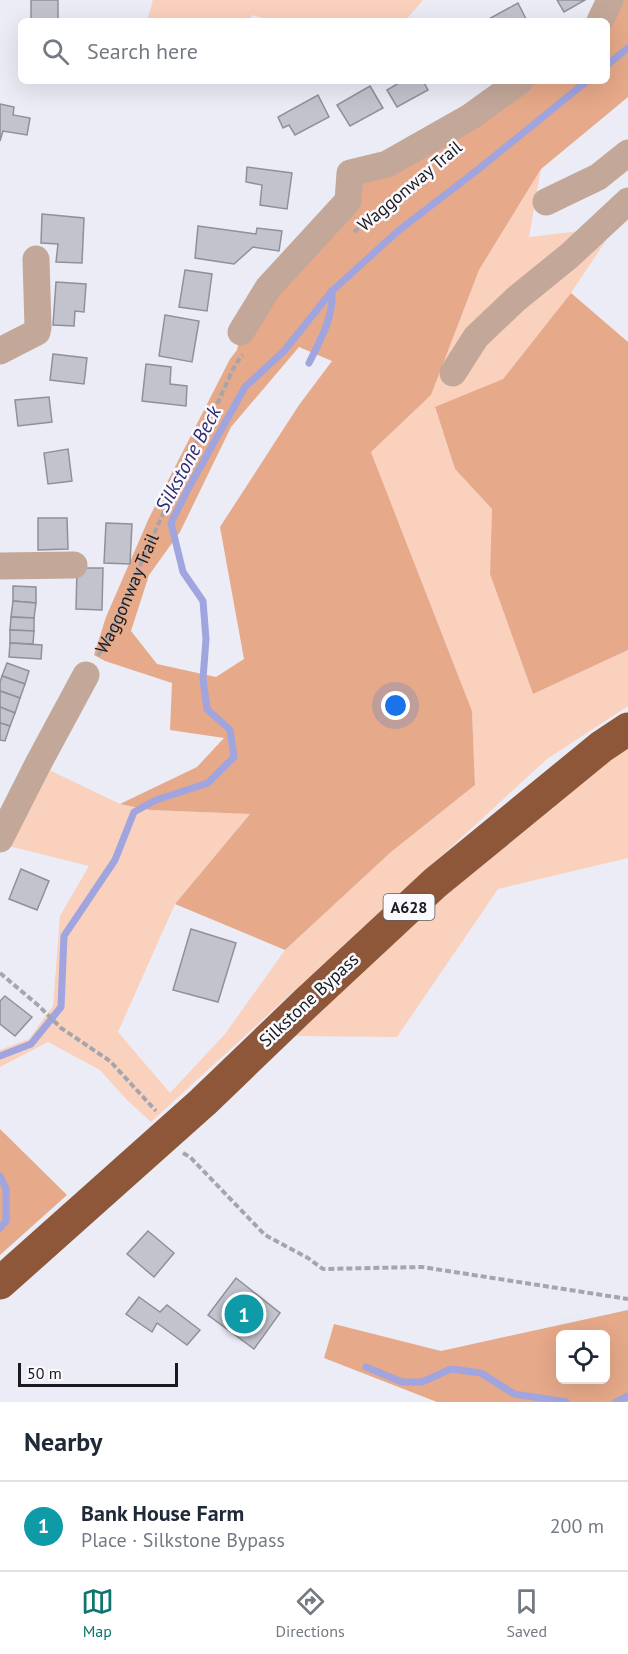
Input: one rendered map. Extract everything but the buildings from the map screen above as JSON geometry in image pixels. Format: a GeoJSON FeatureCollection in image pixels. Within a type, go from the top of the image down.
{"type":"FeatureCollection","features":[{"type":"Feature","properties":{"kind":"highway","name":"Silkstone Bypass"},"geometry":{"type":"LineString","coordinates":[[0,1284],[173,1129],[435,883],[601,747],[628,729]]}},
{"type":"Feature","properties":{"kind":"street"},"geometry":{"type":"LineString","coordinates":[[601,18],[610,0]]}},
{"type":"Feature","properties":{"kind":"street"},"geometry":{"type":"LineString","coordinates":[[243,342],[268,288],[348,201],[340,167],[387,164],[470,117],[516,84]]}},
{"type":"Feature","properties":{"kind":"street"},"geometry":{"type":"LineString","coordinates":[[546,202],[598,177],[628,153]]}},
{"type":"Feature","properties":{"kind":"street"},"geometry":{"type":"LineString","coordinates":[[453,373],[476,337],[628,201]]}},
{"type":"Feature","properties":{"kind":"street"},"geometry":{"type":"LineString","coordinates":[[0,351],[37,332],[36,259]]}},
{"type":"Feature","properties":{"kind":"street"},"geometry":{"type":"LineString","coordinates":[[0,566],[74,565]]}},
{"type":"Feature","properties":{"kind":"street","name":"Waggonway Trail"},"geometry":{"type":"LineString","coordinates":[[0,839],[87,675]]}},
{"type":"Feature","properties":{"kind":"path","name":"Waggonway Trail"},"geometry":{"type":"LineString","coordinates":[[349,237],[437,163]]}},
{"type":"Feature","properties":{"kind":"path","name":"Waggonway Trail"},"geometry":{"type":"LineString","coordinates":[[87,675],[118,615],[201,434],[227,386],[243,342]]}},
{"type":"Feature","properties":{"kind":"path"},"geometry":{"type":"LineString","coordinates":[[0,973],[61,1028],[110,1061],[173,1129],[177,1150],[190,1157],[265,1235],[308,1258],[323,1269],[422,1267],[628,1299]]}},
{"type":"Feature","properties":{"kind":"shaded area"},"geometry":{"type":"Polygon","coordinates":[[[153,0],[423,0],[408,18],[263,18],[252,15],[251,18],[148,18],[153,0]]]}},
{"type":"Feature","properties":{"kind":"shaded area"},"geometry":{"type":"Polygon","coordinates":[[[610,0],[628,0],[628,97],[541,169],[479,270],[431,395],[371,452],[472,711],[475,785],[391,852],[285,950],[175,904],[250,814],[150,810],[120,804],[197,767],[224,738],[170,730],[172,683],[105,661],[94,655],[106,617],[149,518],[230,359],[237,350],[241,332],[348,201],[350,173],[514,84],[610,84],[610,18],[607,18],[610,0]],[[299,347],[231,427],[180,532],[149,575],[131,631],[157,664],[216,677],[244,659],[220,527],[299,405],[332,361],[299,347]]]}},
{"type":"Feature","properties":{"kind":"shaded area"},"geometry":{"type":"Polygon","coordinates":[[[541,169],[529,237],[615,227],[571,293],[503,379],[435,408],[455,469],[492,509],[490,574],[533,694],[628,650],[628,706],[547,759],[151,1122],[100,1070],[48,1042],[0,1067],[0,1050],[29,1039],[53,1006],[60,916],[89,866],[5,845],[45,768],[120,804],[150,810],[250,814],[175,904],[118,1032],[170,1093],[225,1034],[285,950],[391,852],[475,785],[472,711],[371,452],[431,395],[479,270],[541,169]]]}},
{"type":"Feature","properties":{"kind":"shaded area"},"geometry":{"type":"Polygon","coordinates":[[[571,293],[628,342],[628,650],[533,694],[490,574],[492,509],[455,469],[435,407],[503,379],[571,293]]]}},
{"type":"Feature","properties":{"kind":"shaded area"},"geometry":{"type":"Polygon","coordinates":[[[628,741],[628,858],[498,889],[397,1037],[294,1036],[446,888],[628,741]]]}},
{"type":"Feature","properties":{"kind":"shaded area"},"geometry":{"type":"Polygon","coordinates":[[[0,1129],[67,1195],[0,1255],[0,1129]]]}},
{"type":"Feature","properties":{"kind":"shaded area"},"geometry":{"type":"Polygon","coordinates":[[[628,1310],[628,1402],[437,1402],[324,1358],[334,1324],[441,1351],[628,1310]]]}},
{"type":"Feature","properties":{"kind":"waterway","name":"Silkstone Beck"},"geometry":{"type":"LineString","coordinates":[[610,63],[628,48]]}},
{"type":"Feature","properties":{"kind":"waterway","name":"Silkstone Beck"},"geometry":{"type":"LineString","coordinates":[[0,1056],[31,1044],[61,1007],[64,936],[115,860],[134,812],[156,800],[208,783],[234,757],[230,730],[207,709],[203,679],[206,639],[203,601],[183,572],[171,523],[245,387],[284,351],[332,291],[398,231],[583,84]]}},
{"type":"Feature","properties":{"kind":"waterway"},"geometry":{"type":"LineString","coordinates":[[309,363],[329,319],[332,291]]}},
{"type":"Feature","properties":{"kind":"waterway","name":"Silkstone Beck"},"geometry":{"type":"LineString","coordinates":[[0,1176],[6,1189],[6,1221],[0,1228]]}},
{"type":"Feature","properties":{"kind":"waterway"},"geometry":{"type":"LineString","coordinates":[[366,1367],[402,1382],[422,1382],[451,1369],[481,1373],[514,1394],[566,1402]]}},
{"type":"Feature","properties":{"kind":"waterway"},"geometry":{"type":"LineString","coordinates":[[616,1402],[628,1396]]}},
{"type":"Feature","properties":{"kind":"place","name":"Bank House Farm"},"geometry":{"type":"Point","coordinates":[244,1314]}}]}
